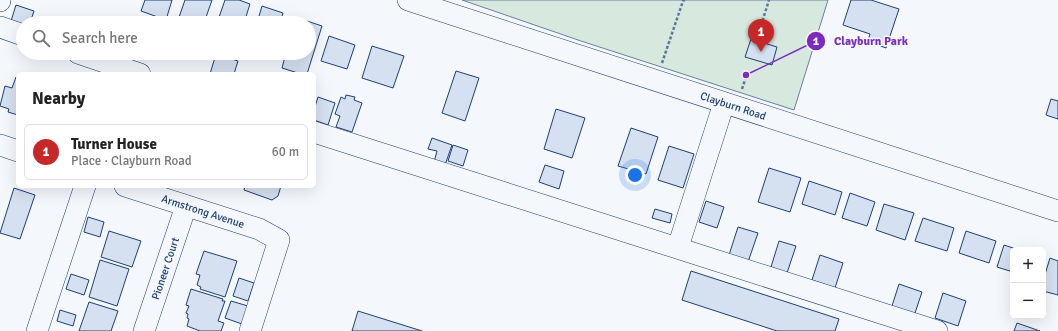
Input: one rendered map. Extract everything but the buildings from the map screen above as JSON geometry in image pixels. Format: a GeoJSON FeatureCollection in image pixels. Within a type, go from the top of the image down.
{"type":"FeatureCollection","features":[{"type":"Feature","properties":{"kind":"street","name":"Clayburn Road"},"geometry":{"type":"LineString","coordinates":[[408,0],[1058,211]]}},
{"type":"Feature","properties":{"kind":"street"},"geometry":{"type":"LineString","coordinates":[[0,27],[16,33]]}},
{"type":"Feature","properties":{"kind":"street"},"geometry":{"type":"LineString","coordinates":[[99,60],[134,72]]}},
{"type":"Feature","properties":{"kind":"street"},"geometry":{"type":"LineString","coordinates":[[678,247],[724,103]]}},
{"type":"Feature","properties":{"kind":"street"},"geometry":{"type":"LineString","coordinates":[[316,133],[678,247],[937,331]]}},
{"type":"Feature","properties":{"kind":"street"},"geometry":{"type":"LineString","coordinates":[[0,145],[16,150]]}},
{"type":"Feature","properties":{"kind":"street"},"geometry":{"type":"LineString","coordinates":[[38,331],[84,188]]}},
{"type":"Feature","properties":{"kind":"street","name":"Armstrong Avenue"},"geometry":{"type":"LineString","coordinates":[[130,188],[259,229],[279,240],[250,331]]}},
{"type":"Feature","properties":{"kind":"street","name":"Pioneer Court"},"geometry":{"type":"LineString","coordinates":[[144,331],[186,206]]}},
{"type":"Feature","properties":{"kind":"path"},"geometry":{"type":"LineString","coordinates":[[657,81],[683,1],[685,0]]}},
{"type":"Feature","properties":{"kind":"path"},"geometry":{"type":"LineString","coordinates":[[758,34],[769,0]]}},
{"type":"Feature","properties":{"kind":"shaded area"},"geometry":{"type":"Polygon","coordinates":[[[462,0],[828,0],[794,110],[581,41],[462,0]]]}},
{"type":"Feature","properties":{"kind":"place","name":"Turner House"},"geometry":{"type":"Point","coordinates":[761,52]}},
{"type":"Feature","properties":{"kind":"place","name":"Clayburn Park"},"geometry":{"type":"Point","coordinates":[746,75]}}]}
